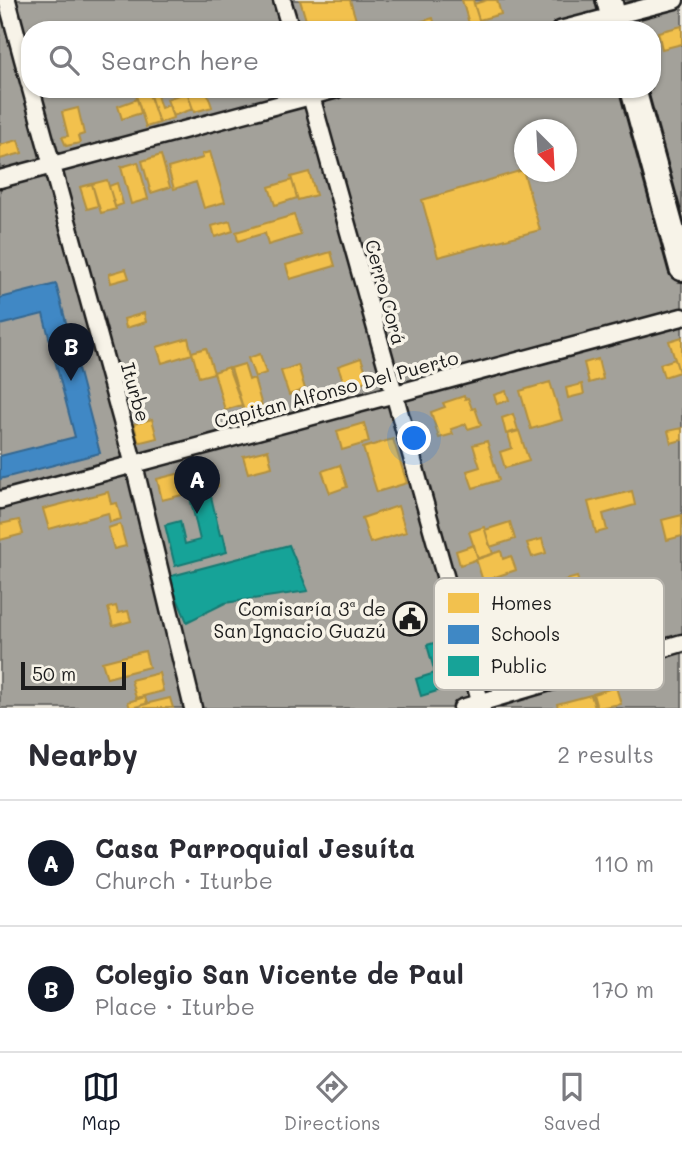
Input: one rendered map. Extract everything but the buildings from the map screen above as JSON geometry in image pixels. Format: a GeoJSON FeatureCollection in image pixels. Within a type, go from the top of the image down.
{"type":"FeatureCollection","features":[{"type":"Feature","properties":{"kind":"main road"},"geometry":{"type":"LineString","coordinates":[[635,98],[682,268]]}},
{"type":"Feature","properties":{"kind":"street","name":"Iturbe"},"geometry":{"type":"LineString","coordinates":[[7,0],[21,53]]}},
{"type":"Feature","properties":{"kind":"street"},"geometry":{"type":"LineString","coordinates":[[282,0],[288,21]]}},
{"type":"Feature","properties":{"kind":"street"},"geometry":{"type":"LineString","coordinates":[[592,21],[675,0]]}},
{"type":"Feature","properties":{"kind":"street","name":"Iturbe"},"geometry":{"type":"LineString","coordinates":[[33,98],[134,465],[193,708]]}},
{"type":"Feature","properties":{"kind":"street"},"geometry":{"type":"LineString","coordinates":[[0,179],[292,98]]}},
{"type":"Feature","properties":{"kind":"street","name":"Cerro Corá"},"geometry":{"type":"LineString","coordinates":[[311,98],[446,578]]}},
{"type":"Feature","properties":{"kind":"street","name":"Capitan Alfonso Del Puerto"},"geometry":{"type":"LineString","coordinates":[[0,500],[682,317]]}},
{"type":"Feature","properties":{"kind":"street"},"geometry":{"type":"LineString","coordinates":[[664,648],[682,642]]}},
{"type":"Feature","properties":{"kind":"street"},"geometry":{"type":"LineString","coordinates":[[462,708],[482,705],[530,690]]}},
{"type":"Feature","properties":{"kind":"shaded area"},"geometry":{"type":"Polygon","coordinates":[[[0,0],[682,0],[682,708],[0,708],[0,0]]]}},
{"type":"Feature","properties":{"kind":"place","name":"Colegio San Vicente de Paul"},"geometry":{"type":"Point","coordinates":[71,381]}},
{"type":"Feature","properties":{"kind":"place","name":"Casa Parroquial Jesuíta"},"geometry":{"type":"Point","coordinates":[197,514]}},
{"type":"Feature","properties":{"kind":"place","name":"Comisaría 3ª de San Ignacio Guazú"},"geometry":{"type":"Point","coordinates":[410,619]}}]}
